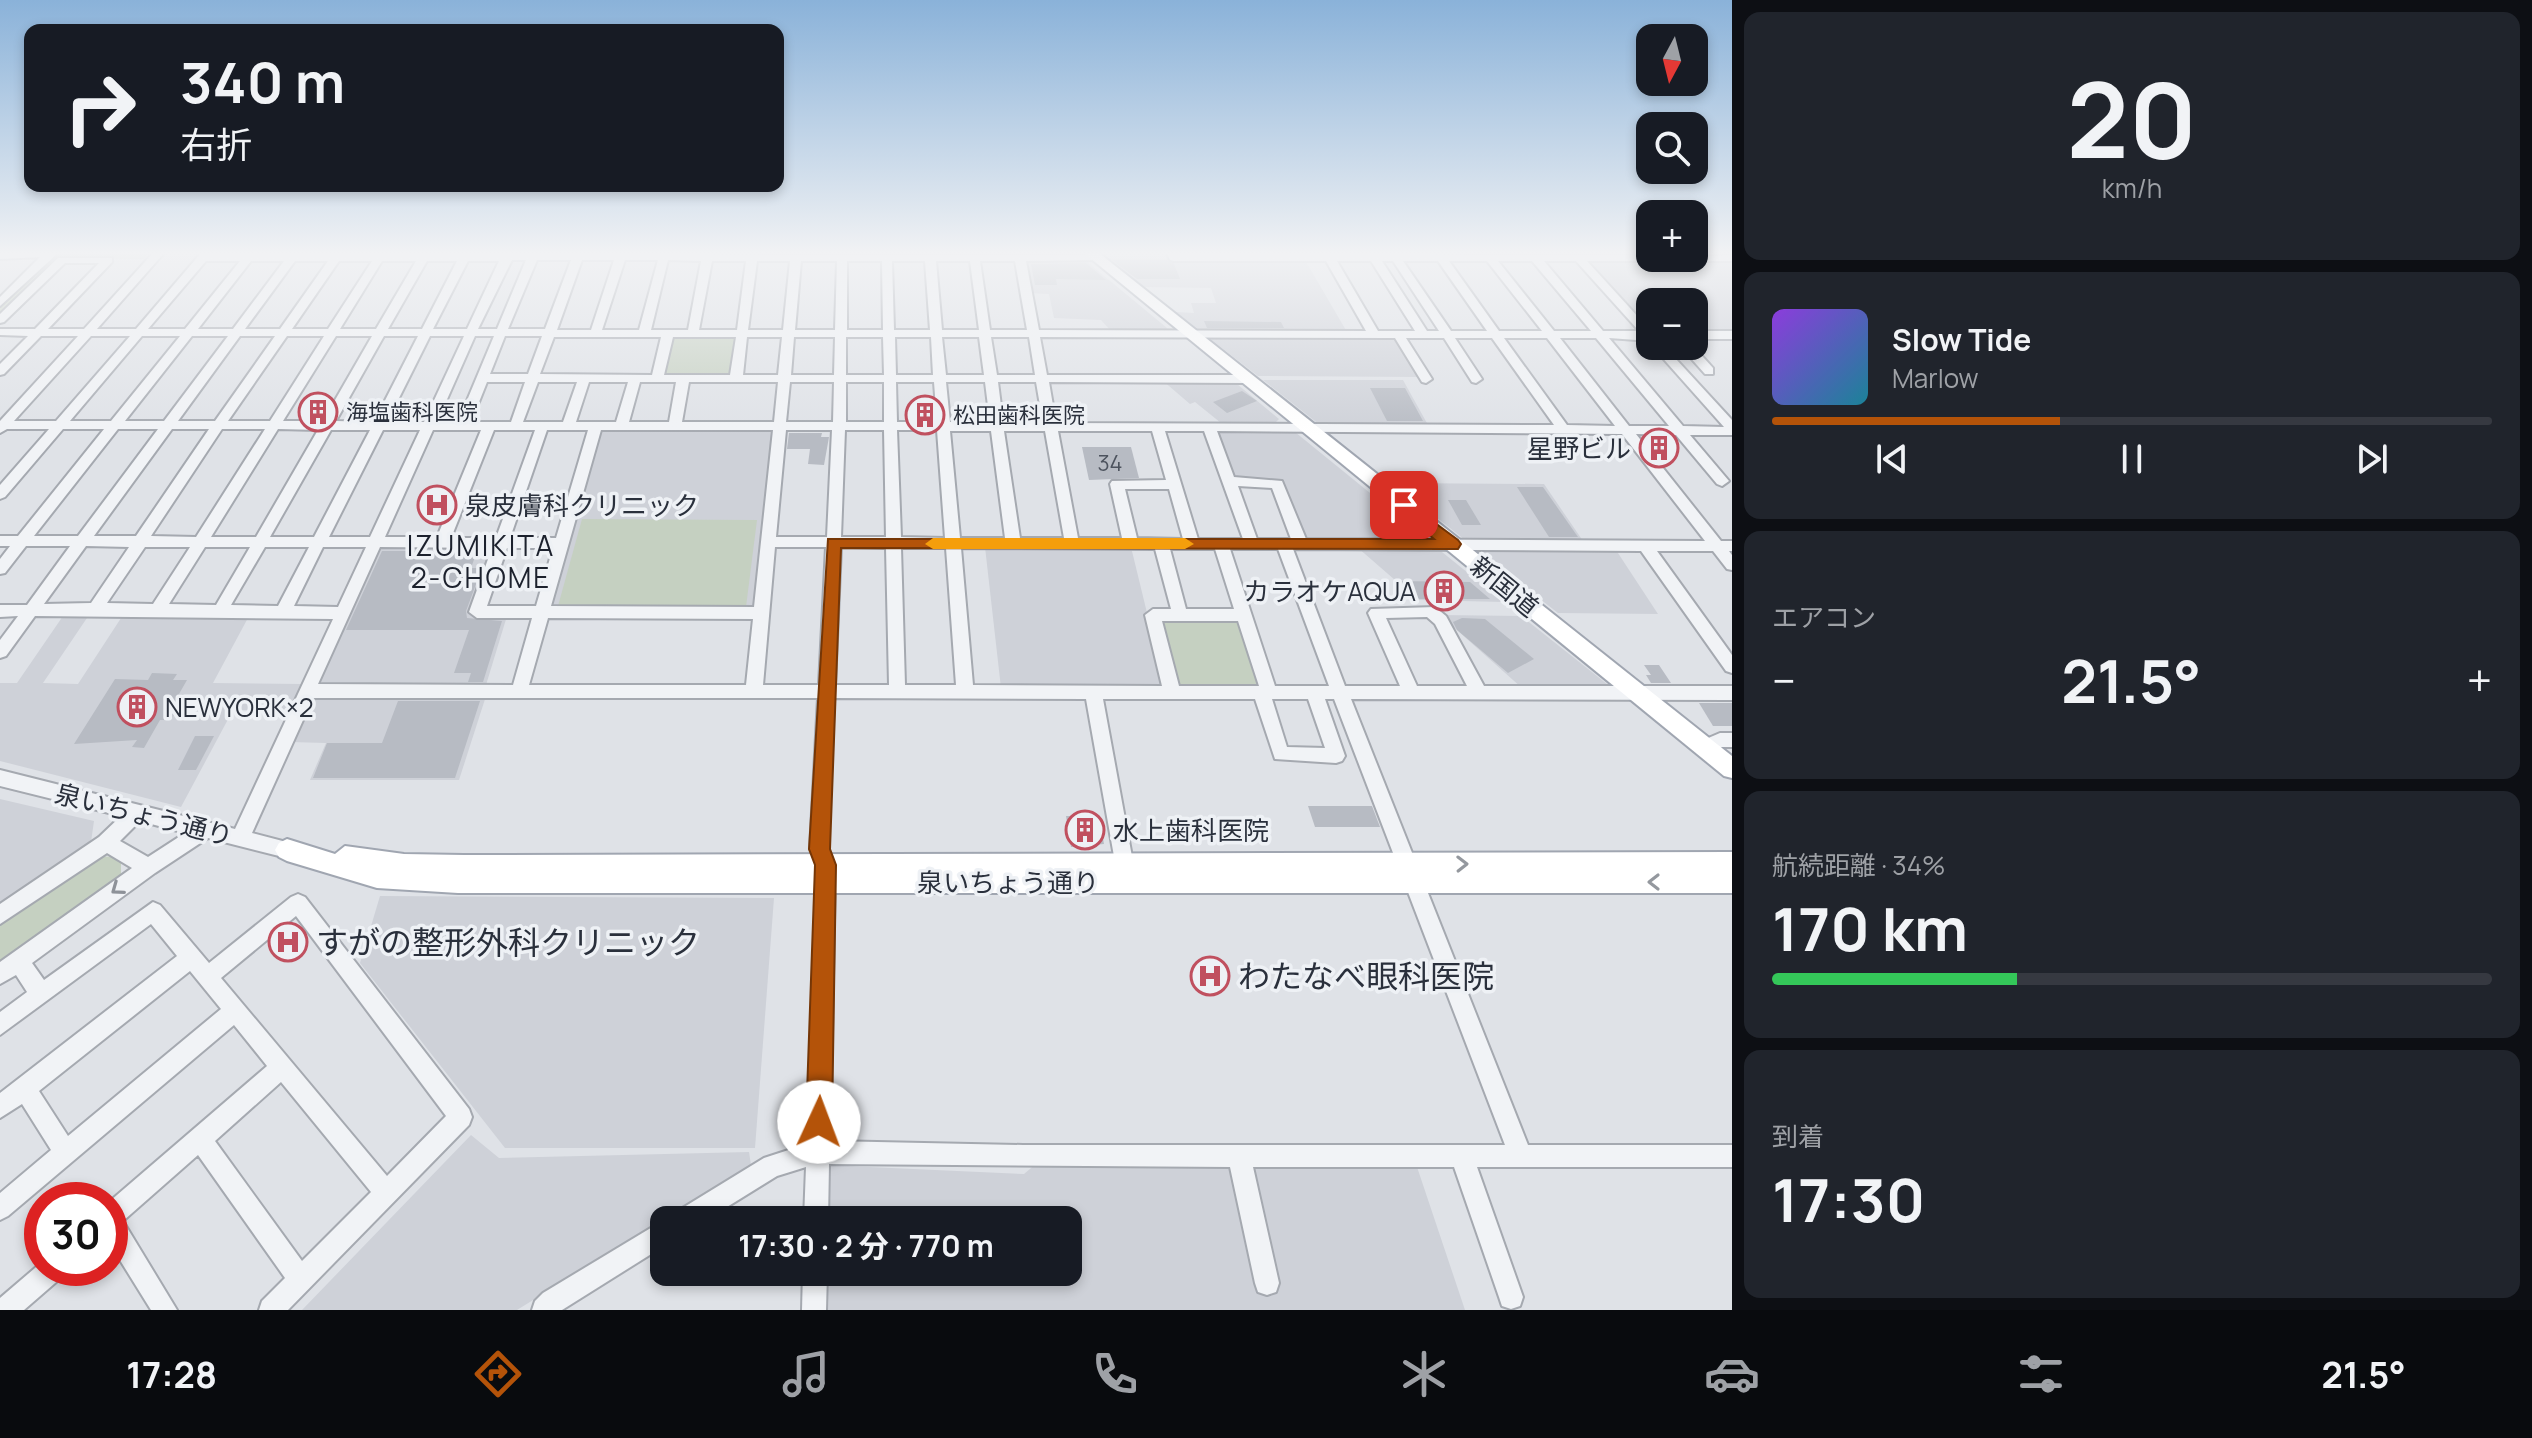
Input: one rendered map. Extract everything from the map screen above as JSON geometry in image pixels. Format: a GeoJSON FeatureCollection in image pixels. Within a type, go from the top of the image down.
{"type":"FeatureCollection","features":[{"type":"Feature","properties":{"kind":"main road","name":"新国道"},"geometry":{"type":"LineString","coordinates":[[1167,314],[1732,769]]}},
{"type":"Feature","properties":{"kind":"main road","name":"泉いちょう通り"},"geometry":{"type":"LineString","coordinates":[[287,850],[377,877],[473,882],[826,874],[1408,874],[1732,882]]}},
{"type":"Feature","properties":{"kind":"main road","name":"泉いちょう通り"},"geometry":{"type":"LineString","coordinates":[[1408,874],[1732,863]]}},
{"type":"Feature","properties":{"kind":"street"},"geometry":{"type":"LineString","coordinates":[[0,371],[55,314]]}},
{"type":"Feature","properties":{"kind":"street"},"geometry":{"type":"LineString","coordinates":[[1,427],[103,314]]}},
{"type":"Feature","properties":{"kind":"street"},"geometry":{"type":"LineString","coordinates":[[0,494],[155,314]]}},
{"type":"Feature","properties":{"kind":"street"},"geometry":{"type":"LineString","coordinates":[[0,569],[203,314]]}},
{"type":"Feature","properties":{"kind":"street"},"geometry":{"type":"LineString","coordinates":[[0,652],[251,314]]}},
{"type":"Feature","properties":{"kind":"street"},"geometry":{"type":"LineString","coordinates":[[95,609],[297,314]]}},
{"type":"Feature","properties":{"kind":"street"},"geometry":{"type":"LineString","coordinates":[[157,611],[344,314]]}},
{"type":"Feature","properties":{"kind":"street"},"geometry":{"type":"LineString","coordinates":[[220,612],[390,314]]}},
{"type":"Feature","properties":{"kind":"street"},"geometry":{"type":"LineString","coordinates":[[283,612],[436,314]]}},
{"type":"Feature","properties":{"kind":"street"},"geometry":{"type":"LineString","coordinates":[[240,838],[482,314]]}},
{"type":"Feature","properties":{"kind":"street"},"geometry":{"type":"LineString","coordinates":[[462,427],[510,314]]}},
{"type":"Feature","properties":{"kind":"street"},"geometry":{"type":"LineString","coordinates":[[515,427],[557,314]]}},
{"type":"Feature","properties":{"kind":"street"},"geometry":{"type":"LineString","coordinates":[[595,334],[602,314]]}},
{"type":"Feature","properties":{"kind":"street"},"geometry":{"type":"LineString","coordinates":[[644,333],[649,314]]}},
{"type":"Feature","properties":{"kind":"street"},"geometry":{"type":"LineString","coordinates":[[693,333],[696,314]]}},
{"type":"Feature","properties":{"kind":"street"},"geometry":{"type":"LineString","coordinates":[[736,378],[744,314]]}},
{"type":"Feature","properties":{"kind":"street"},"geometry":{"type":"LineString","coordinates":[[754,690],[790,314]]}},
{"type":"Feature","properties":{"kind":"street"},"geometry":{"type":"LineString","coordinates":[[816,1206],[826,874],[819,849],[839,427],[840,314]]}},
{"type":"Feature","properties":{"kind":"street"},"geometry":{"type":"LineString","coordinates":[[889,314],[897,691]]}},
{"type":"Feature","properties":{"kind":"street"},"geometry":{"type":"LineString","coordinates":[[935,314],[965,691]]}},
{"type":"Feature","properties":{"kind":"street"},"geometry":{"type":"LineString","coordinates":[[982,314],[1013,543]]}},
{"type":"Feature","properties":{"kind":"street"},"geometry":{"type":"LineString","coordinates":[[1030,314],[1072,544]]}},
{"type":"Feature","properties":{"kind":"street"},"geometry":{"type":"LineString","coordinates":[[1363,314],[1374,334]]}},
{"type":"Feature","properties":{"kind":"street"},"geometry":{"type":"LineString","coordinates":[[1410,314],[1423,334]]}},
{"type":"Feature","properties":{"kind":"street"},"geometry":{"type":"LineString","coordinates":[[1434,314],[1476,379]]}},
{"type":"Feature","properties":{"kind":"street"},"geometry":{"type":"LineString","coordinates":[[1480,314],[1563,429]]}},
{"type":"Feature","properties":{"kind":"street"},"geometry":{"type":"LineString","coordinates":[[1534,314],[1625,430],[1725,546],[1732,565]]}},
{"type":"Feature","properties":{"kind":"street"},"geometry":{"type":"LineString","coordinates":[[1582,314],[1722,481]]}},
{"type":"Feature","properties":{"kind":"street"},"geometry":{"type":"LineString","coordinates":[[0,332],[1636,336]]}},
{"type":"Feature","properties":{"kind":"street"},"geometry":{"type":"LineString","coordinates":[[657,378],[668,333]]}},
{"type":"Feature","properties":{"kind":"street"},"geometry":{"type":"LineString","coordinates":[[1398,334],[1426,379]]}},
{"type":"Feature","properties":{"kind":"street"},"geometry":{"type":"LineString","coordinates":[[1726,335],[1732,348]]}},
{"type":"Feature","properties":{"kind":"street"},"geometry":{"type":"LineString","coordinates":[[1670,360],[1732,430]]}},
{"type":"Feature","properties":{"kind":"street"},"geometry":{"type":"LineString","coordinates":[[1699,360],[1709,371]]}},
{"type":"Feature","properties":{"kind":"street"},"geometry":{"type":"LineString","coordinates":[[481,378],[1246,379]]}},
{"type":"Feature","properties":{"kind":"street"},"geometry":{"type":"LineString","coordinates":[[568,427],[584,378]]}},
{"type":"Feature","properties":{"kind":"street"},"geometry":{"type":"LineString","coordinates":[[621,427],[635,378]]}},
{"type":"Feature","properties":{"kind":"street"},"geometry":{"type":"LineString","coordinates":[[675,427],[683,378]]}},
{"type":"Feature","properties":{"kind":"street"},"geometry":{"type":"LineString","coordinates":[[1,427],[1050,426],[1732,430]]}},
{"type":"Feature","properties":{"kind":"street"},"geometry":{"type":"LineString","coordinates":[[442,542],[489,427]]}},
{"type":"Feature","properties":{"kind":"street"},"geometry":{"type":"LineString","coordinates":[[542,427],[477,612],[761,613]]}},
{"type":"Feature","properties":{"kind":"street"},"geometry":{"type":"LineString","coordinates":[[519,692],[595,427]]}},
{"type":"Feature","properties":{"kind":"street"},"geometry":{"type":"LineString","coordinates":[[1157,427],[1192,544]]}},
{"type":"Feature","properties":{"kind":"street"},"geometry":{"type":"LineString","coordinates":[[1209,427],[1252,544]]}},
{"type":"Feature","properties":{"kind":"street"},"geometry":{"type":"LineString","coordinates":[[1229,481],[1277,484],[1301,545]]}},
{"type":"Feature","properties":{"kind":"street"},"geometry":{"type":"LineString","coordinates":[[1131,544],[1117,484],[1174,485]]}},
{"type":"Feature","properties":{"kind":"street"},"geometry":{"type":"LineString","coordinates":[[0,541],[561,543]]}},
{"type":"Feature","properties":{"kind":"street"},"geometry":{"type":"LineString","coordinates":[[767,542],[1725,546]]}},
{"type":"Feature","properties":{"kind":"street"},"geometry":{"type":"LineString","coordinates":[[1161,543],[1180,615]]}},
{"type":"Feature","properties":{"kind":"street"},"geometry":{"type":"LineString","coordinates":[[1221,544],[1244,615],[1281,754],[1336,756],[1314,692]]}},
{"type":"Feature","properties":{"kind":"street"},"geometry":{"type":"LineString","coordinates":[[1284,545],[1408,874],[1520,1154]]}},
{"type":"Feature","properties":{"kind":"street"},"geometry":{"type":"LineString","coordinates":[[1645,545],[1732,667]]}},
{"type":"Feature","properties":{"kind":"street"},"geometry":{"type":"LineString","coordinates":[[0,611],[95,609],[343,613]]}},
{"type":"Feature","properties":{"kind":"street"},"geometry":{"type":"LineString","coordinates":[[1411,692],[1376,613],[1430,611],[1441,620],[1479,693]]}},
{"type":"Feature","properties":{"kind":"street"},"geometry":{"type":"LineString","coordinates":[[1172,691],[1153,615],[1244,615]]}},
{"type":"Feature","properties":{"kind":"street"},"geometry":{"type":"LineString","coordinates":[[307,691],[1732,693]]}},
{"type":"Feature","properties":{"kind":"street"},"geometry":{"type":"LineString","coordinates":[[1093,691],[1126,874]]}},
{"type":"Feature","properties":{"kind":"street"},"geometry":{"type":"LineString","coordinates":[[1705,747],[1720,740],[1732,740]]}},
{"type":"Feature","properties":{"kind":"street","name":"泉いちょう通り"},"geometry":{"type":"LineString","coordinates":[[0,778],[287,850]]}},
{"type":"Feature","properties":{"kind":"street"},"geometry":{"type":"LineString","coordinates":[[0,915],[106,843],[137,812]]}},
{"type":"Feature","properties":{"kind":"street"},"geometry":{"type":"LineString","coordinates":[[0,974],[148,867],[205,830]]}},
{"type":"Feature","properties":{"kind":"street"},"geometry":{"type":"LineString","coordinates":[[106,843],[148,867]]}},
{"type":"Feature","properties":{"kind":"street"},"geometry":{"type":"LineString","coordinates":[[207,977],[298,903],[461,1117],[271,1310]]}},
{"type":"Feature","properties":{"kind":"street"},"geometry":{"type":"LineString","coordinates":[[0,1025],[153,911],[387,1194]]}},
{"type":"Feature","properties":{"kind":"street"},"geometry":{"type":"LineString","coordinates":[[0,1107],[192,957]]}},
{"type":"Feature","properties":{"kind":"street"},"geometry":{"type":"LineString","coordinates":[[18,960],[41,994]]}},
{"type":"Feature","properties":{"kind":"street"},"geometry":{"type":"LineString","coordinates":[[0,1208],[236,1010]]}},
{"type":"Feature","properties":{"kind":"street"},"geometry":{"type":"LineString","coordinates":[[128,1203],[281,1068]]}},
{"type":"Feature","properties":{"kind":"street"},"geometry":{"type":"LineString","coordinates":[[24,1088],[67,1154]]}},
{"type":"Feature","properties":{"kind":"street"},"geometry":{"type":"LineString","coordinates":[[199,1138],[301,1280]]}},
{"type":"Feature","properties":{"kind":"street"},"geometry":{"type":"LineString","coordinates":[[707,1206],[772,1166],[818,1152],[1023,1156],[1732,1156]]}},
{"type":"Feature","properties":{"kind":"street"},"geometry":{"type":"LineString","coordinates":[[1461,1154],[1511,1297]]}},
{"type":"Feature","properties":{"kind":"street"},"geometry":{"type":"LineString","coordinates":[[1239,1155],[1267,1283]]}},
{"type":"Feature","properties":{"kind":"street"},"geometry":{"type":"LineString","coordinates":[[544,1310],[650,1241]]}},
{"type":"Feature","properties":{"kind":"street"},"geometry":{"type":"LineString","coordinates":[[128,1249],[165,1310]]}},
{"type":"Feature","properties":{"kind":"street"},"geometry":{"type":"LineString","coordinates":[[9,1309],[34,1286]]}},
{"type":"Feature","properties":{"kind":"street"},"geometry":{"type":"LineString","coordinates":[[814,1310],[815,1286]]}},
{"type":"Feature","properties":{"kind":"shaded area"},"geometry":{"type":"Polygon","coordinates":[[[1053,314],[1150,314],[1167,328],[1164,332],[1112,332],[1101,320],[1054,318],[1053,314]]]}},
{"type":"Feature","properties":{"kind":"shaded area"},"geometry":{"type":"Polygon","coordinates":[[[1179,314],[1337,314],[1347,332],[1202,332],[1179,314]]]}},
{"type":"Feature","properties":{"kind":"shaded area"},"geometry":{"type":"Polygon","coordinates":[[[1708,314],[1732,314],[1732,333],[1708,333],[1708,314]]]}},
{"type":"Feature","properties":{"kind":"shaded area"},"geometry":{"type":"Polygon","coordinates":[[[1205,335],[1396,338],[1419,377],[1258,376],[1205,335]]]}},
{"type":"Feature","properties":{"kind":"shaded area"},"geometry":{"type":"Polygon","coordinates":[[[1231,379],[1279,419],[1275,423],[1221,423],[1195,402],[1190,404],[1162,380],[1231,379]]]}},
{"type":"Feature","properties":{"kind":"shaded area"},"geometry":{"type":"Polygon","coordinates":[[[1263,380],[1403,380],[1428,425],[1320,425],[1263,380]]]}},
{"type":"Feature","properties":{"kind":"shaded area"},"geometry":{"type":"Polygon","coordinates":[[[779,426],[761,613],[542,612],[595,427],[779,426]]]}},
{"type":"Feature","properties":{"kind":"shaded area"},"geometry":{"type":"Polygon","coordinates":[[[1219,430],[1295,432],[1423,536],[1421,542],[1304,539],[1281,481],[1235,479],[1215,434],[1219,430]]]}},
{"type":"Feature","properties":{"kind":"shaded area"},"geometry":{"type":"Polygon","coordinates":[[[1393,483],[1544,484],[1583,541],[1465,540],[1393,483]]]}},
{"type":"Feature","properties":{"kind":"shaded area"},"geometry":{"type":"Polygon","coordinates":[[[386,545],[490,545],[494,549],[471,615],[507,616],[486,685],[322,684],[320,679],[378,551],[386,545]]]}},
{"type":"Feature","properties":{"kind":"shaded area"},"geometry":{"type":"Polygon","coordinates":[[[1472,546],[1614,547],[1658,614],[1558,613],[1472,546]]]}},
{"type":"Feature","properties":{"kind":"shaded area"},"geometry":{"type":"Polygon","coordinates":[[[985,547],[1131,547],[1165,687],[1001,688],[985,547]]]}},
{"type":"Feature","properties":{"kind":"shaded area"},"geometry":{"type":"Polygon","coordinates":[[[1357,547],[1437,548],[1504,602],[1418,600],[1357,547]]]}},
{"type":"Feature","properties":{"kind":"shaded area"},"geometry":{"type":"Polygon","coordinates":[[[89,615],[43,683],[78,684],[123,615],[249,616],[213,683],[302,684],[289,710],[233,710],[181,807],[0,761],[0,683],[17,683],[63,616],[89,615]]]}},
{"type":"Feature","properties":{"kind":"shaded area"},"geometry":{"type":"Polygon","coordinates":[[[1440,615],[1521,616],[1607,684],[1605,691],[1522,688],[1440,615]]]}},
{"type":"Feature","properties":{"kind":"shaded area"},"geometry":{"type":"Polygon","coordinates":[[[320,695],[486,696],[459,780],[310,780],[326,743],[290,742],[309,701],[320,695]]]}},
{"type":"Feature","properties":{"kind":"shaded area"},"geometry":{"type":"Polygon","coordinates":[[[0,799],[94,821],[91,842],[0,904],[0,799]]]}},
{"type":"Feature","properties":{"kind":"shaded area"},"geometry":{"type":"Polygon","coordinates":[[[380,896],[774,898],[755,1148],[505,1148],[360,963],[380,896]]]}},
{"type":"Feature","properties":{"kind":"shaded area"},"geometry":{"type":"Polygon","coordinates":[[[471,1135],[499,1158],[749,1152],[751,1165],[685,1206],[650,1206],[650,1228],[517,1310],[302,1310],[471,1135]]]}},
{"type":"Feature","properties":{"kind":"shaded area"},"geometry":{"type":"Polygon","coordinates":[[[1415,1161],[1465,1310],[821,1310],[822,1286],[1082,1286],[1082,1206],[824,1206],[825,1165],[1024,1174],[1037,1163],[1415,1161]]]}},
{"type":"Feature","properties":{"kind":"green space"},"geometry":{"type":"Polygon","coordinates":[[[673,335],[736,336],[731,376],[664,376],[673,335]]]}},
{"type":"Feature","properties":{"kind":"green space"},"geometry":{"type":"Polygon","coordinates":[[[582,519],[757,520],[746,607],[558,606],[582,519]]]}},
{"type":"Feature","properties":{"kind":"green space"},"geometry":{"type":"Polygon","coordinates":[[[1158,619],[1238,619],[1260,688],[1179,687],[1158,619]]]}},
{"type":"Feature","properties":{"kind":"green space"},"geometry":{"type":"Polygon","coordinates":[[[96,856],[115,857],[121,863],[121,876],[115,885],[0,971],[0,919],[96,856]]]}},
{"type":"Feature","properties":{"kind":"building"},"geometry":{"type":"Polygon","coordinates":[[[1204,321],[1281,322],[1284,328],[1207,328],[1204,321]]]}},
{"type":"Feature","properties":{"kind":"building"},"geometry":{"type":"Polygon","coordinates":[[[1370,388],[1405,388],[1423,421],[1387,421],[1370,388]]]}},
{"type":"Feature","properties":{"kind":"building"},"geometry":{"type":"Polygon","coordinates":[[[1242,391],[1257,401],[1227,413],[1213,402],[1242,391]]]}},
{"type":"Feature","properties":{"kind":"building"},"geometry":{"type":"Polygon","coordinates":[[[789,433],[822,433],[821,437],[829,437],[824,465],[808,464],[810,449],[787,449],[789,433]]]}},
{"type":"Feature","properties":{"kind":"building"},"geometry":{"type":"Polygon","coordinates":[[[1082,447],[1131,447],[1139,478],[1089,480],[1082,447]]]}},
{"type":"Feature","properties":{"kind":"building"},"geometry":{"type":"Polygon","coordinates":[[[1517,487],[1543,487],[1578,537],[1549,537],[1517,487]]]}},
{"type":"Feature","properties":{"kind":"building"},"geometry":{"type":"Polygon","coordinates":[[[1448,500],[1466,500],[1481,525],[1462,525],[1448,500]]]}},
{"type":"Feature","properties":{"kind":"building"},"geometry":{"type":"Polygon","coordinates":[[[382,551],[477,551],[471,568],[482,568],[466,611],[467,618],[502,621],[483,682],[468,682],[471,673],[454,673],[469,630],[346,630],[382,551]]]}},
{"type":"Feature","properties":{"kind":"building","name":"カラオケAQUA"},"geometry":{"type":"Polygon","coordinates":[[[1397,581],[1470,582],[1490,599],[1419,599],[1397,581]]]}},
{"type":"Feature","properties":{"kind":"building"},"geometry":{"type":"Polygon","coordinates":[[[1462,618],[1485,619],[1534,659],[1508,673],[1457,630],[1453,622],[1462,618]]]}},
{"type":"Feature","properties":{"kind":"building"},"geometry":{"type":"Polygon","coordinates":[[[1644,665],[1659,665],[1671,683],[1651,683],[1646,675],[1651,675],[1644,665]]]}},
{"type":"Feature","properties":{"kind":"building","name":"NEWYORK×2"},"geometry":{"type":"Polygon","coordinates":[[[152,673],[177,674],[173,680],[187,680],[179,694],[185,695],[171,720],[160,720],[144,748],[132,747],[137,740],[74,744],[115,679],[148,680],[152,673]]]}},
{"type":"Feature","properties":{"kind":"building"},"geometry":{"type":"Polygon","coordinates":[[[398,701],[480,701],[455,778],[313,778],[327,743],[382,743],[398,701]]]}},
{"type":"Feature","properties":{"kind":"building"},"geometry":{"type":"Polygon","coordinates":[[[1699,703],[1732,703],[1732,726],[1713,726],[1699,703]]]}},
{"type":"Feature","properties":{"kind":"building"},"geometry":{"type":"Polygon","coordinates":[[[195,736],[214,736],[196,770],[178,770],[195,736]]]}},
{"type":"Feature","properties":{"kind":"building"},"geometry":{"type":"Polygon","coordinates":[[[1308,806],[1372,806],[1380,827],[1315,827],[1308,806]]]}},
{"type":"Feature","properties":{"kind":"building","name":"水上歯科医院"},"geometry":{"type":"Polygon","coordinates":[[[1066,816],[1099,816],[1104,844],[1071,847],[1066,816]]]}},
{"type":"Feature","properties":{"kind":"slow traffic"},"geometry":{"type":"LineString","coordinates":[[933,544],[1185,544]]}},
{"type":"Feature","properties":{"kind":"place","name":"海塩歯科医院"},"geometry":{"type":"Point","coordinates":[318,412]}},
{"type":"Feature","properties":{"kind":"place","name":"松田歯科医院"},"geometry":{"type":"Point","coordinates":[925,415]}},
{"type":"Feature","properties":{"kind":"place","name":"星野ビル"},"geometry":{"type":"Point","coordinates":[1659,448]}},
{"type":"Feature","properties":{"kind":"place","name":"泉皮膚科クリニック"},"geometry":{"type":"Point","coordinates":[437,505]}},
{"type":"Feature","properties":{"kind":"place","name":"カラオケAQUA"},"geometry":{"type":"Point","coordinates":[1444,591]}},
{"type":"Feature","properties":{"kind":"place","name":"NEWYORK×2"},"geometry":{"type":"Point","coordinates":[137,707]}},
{"type":"Feature","properties":{"kind":"place","name":"水上歯科医院"},"geometry":{"type":"Point","coordinates":[1085,830]}},
{"type":"Feature","properties":{"kind":"place","name":"すがの整形外科クリニック"},"geometry":{"type":"Point","coordinates":[288,942]}},
{"type":"Feature","properties":{"kind":"place","name":"わたなべ眼科医院"},"geometry":{"type":"Point","coordinates":[1210,976]}},
{"type":"Feature","properties":{"kind":"district","name":"IZUMIKITA 2-CHOME"},"geometry":{"type":"Point","coordinates":[481,561]}},
{"type":"Feature","properties":{"kind":"route"},"geometry":{"type":"LineString","coordinates":[[819,1122],[826,865],[819,849],[833,543],[1453,544],[1404,505]]}}]}
